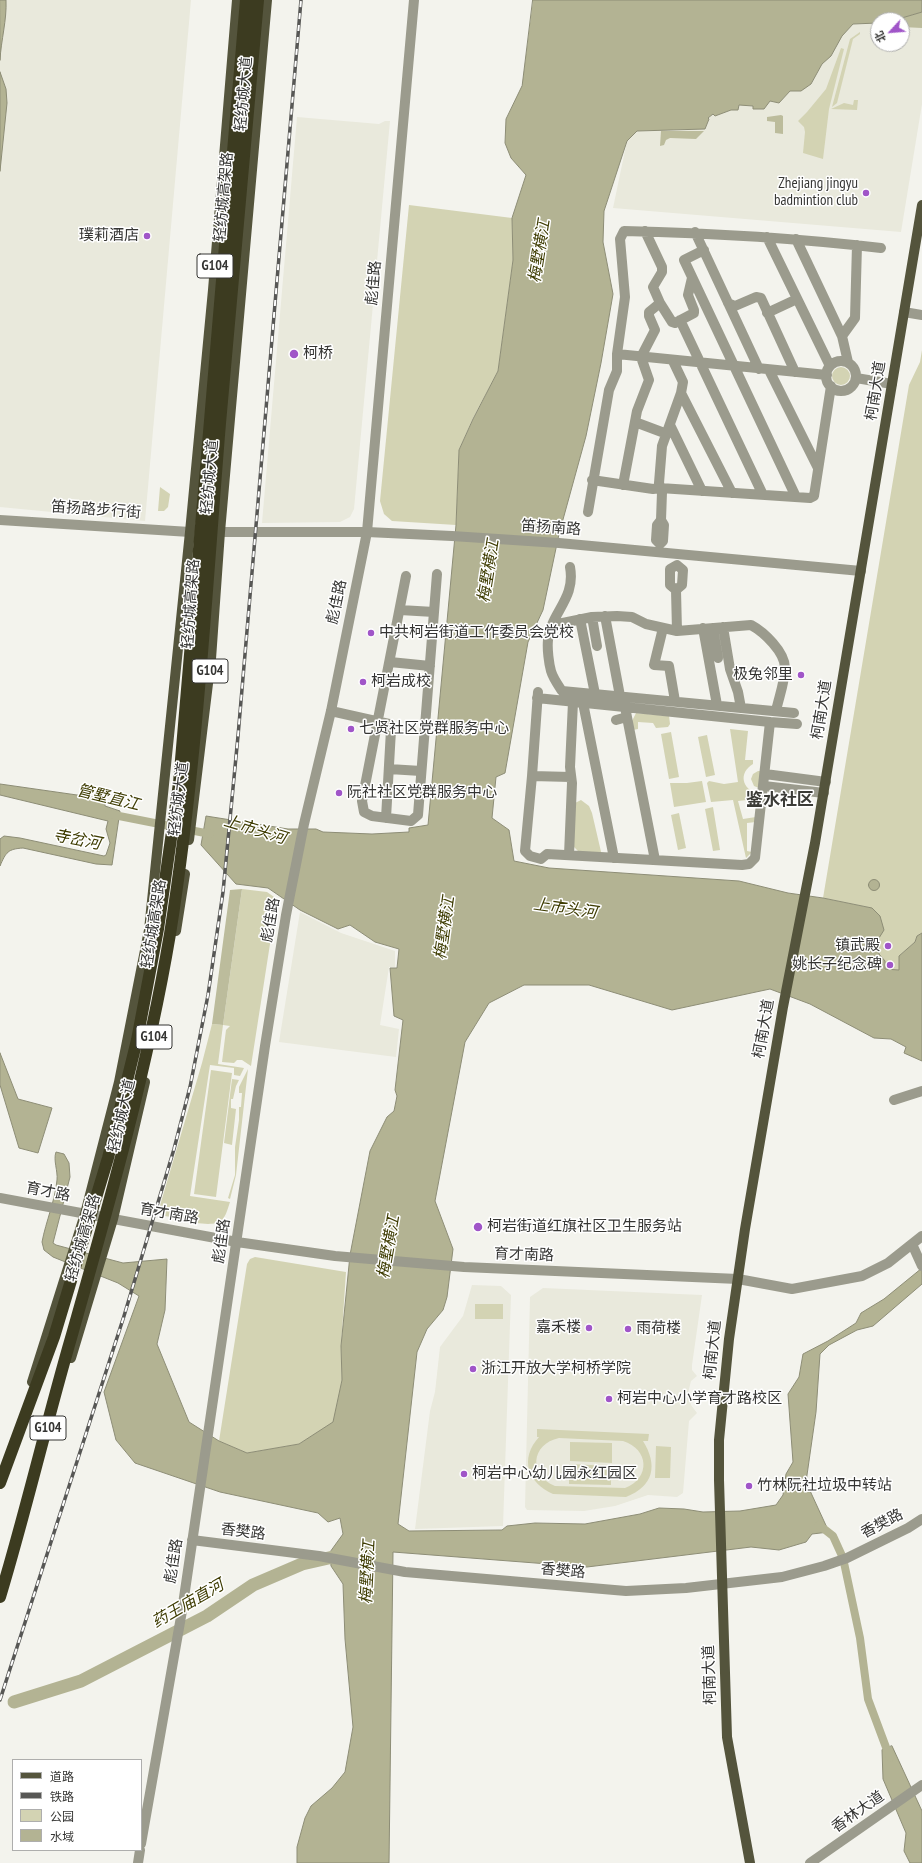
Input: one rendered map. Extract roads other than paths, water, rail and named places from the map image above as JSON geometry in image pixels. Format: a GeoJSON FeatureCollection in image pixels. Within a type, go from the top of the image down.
{"type":"FeatureCollection","features":[{"type":"Feature","properties":{"kind":"highway","name":"轻纺城高架路"},"geometry":{"type":"LineString","coordinates":[[0,1483],[54,1337],[108,1158],[137,1040],[158,929],[180,768],[246,0]]}},
{"type":"Feature","properties":{"kind":"highway","name":"轻纺城高架路"},"geometry":{"type":"LineString","coordinates":[[0,1597],[23,1519],[129,1126],[154,1017],[170,933],[186,815],[200,685],[222,407],[258,0]]}},
{"type":"Feature","properties":{"kind":"main road","name":"轻纺城大道"},"geometry":{"type":"LineString","coordinates":[[0,1486],[74,1245],[85,1214],[119,1082],[149,930],[213,290],[237,0]]}},
{"type":"Feature","properties":{"kind":"main road","name":"轻纺城大道"},"geometry":{"type":"LineString","coordinates":[[0,1579],[113,1219],[142,1097],[180,908],[211,659],[220,532],[267,0]]}},
{"type":"Feature","properties":{"kind":"main road","name":"柯南大道"},"geometry":{"type":"LineString","coordinates":[[750,1863],[727,1737],[719,1440],[727,1352],[783,1007],[812,863],[922,205]]}},
{"type":"Feature","properties":{"kind":"street","name":"彪佳路"},"geometry":{"type":"LineString","coordinates":[[142,1838],[180,1621],[265,1046],[286,915],[304,824],[331,711],[367,532],[414,0]]}},
{"type":"Feature","properties":{"kind":"street"},"geometry":{"type":"LineString","coordinates":[[588,512],[592,480],[609,390],[617,371],[617,354],[625,297],[620,239],[624,231],[696,232],[796,239],[881,248]]}},
{"type":"Feature","properties":{"kind":"street"},"geometry":{"type":"LineString","coordinates":[[645,232],[662,267],[662,272],[653,287],[660,303],[672,322],[694,313],[688,295],[692,278]]}},
{"type":"Feature","properties":{"kind":"street"},"geometry":{"type":"LineString","coordinates":[[696,232],[728,303],[818,468]]}},
{"type":"Feature","properties":{"kind":"street"},"geometry":{"type":"LineString","coordinates":[[592,480],[653,489],[660,488],[810,498],[814,496],[831,386],[828,370],[797,299],[767,237]]}},
{"type":"Feature","properties":{"kind":"street"},"geometry":{"type":"LineString","coordinates":[[796,239],[842,336],[848,362],[854,369],[856,378],[852,386],[844,391],[839,391],[831,386]]}},
{"type":"Feature","properties":{"kind":"street"},"geometry":{"type":"LineString","coordinates":[[842,336],[855,318],[857,245]]}},
{"type":"Feature","properties":{"kind":"street"},"geometry":{"type":"LineString","coordinates":[[704,250],[684,260],[796,497]]}},
{"type":"Feature","properties":{"kind":"street"},"geometry":{"type":"LineString","coordinates":[[728,303],[735,306],[756,297],[761,298],[795,372]]}},
{"type":"Feature","properties":{"kind":"street"},"geometry":{"type":"LineString","coordinates":[[767,313],[797,299]]}},
{"type":"Feature","properties":{"kind":"street"},"geometry":{"type":"LineString","coordinates":[[623,485],[637,411],[649,380],[641,357],[655,330],[649,316],[650,312],[660,303]]}},
{"type":"Feature","properties":{"kind":"street"},"geometry":{"type":"LineString","coordinates":[[904,312],[922,315]]}},
{"type":"Feature","properties":{"kind":"street"},"geometry":{"type":"LineString","coordinates":[[680,320],[763,495]]}},
{"type":"Feature","properties":{"kind":"street"},"geometry":{"type":"LineString","coordinates":[[617,354],[673,361],[795,372],[828,370],[838,361],[848,362]]}},
{"type":"Feature","properties":{"kind":"street"},"geometry":{"type":"LineString","coordinates":[[659,548],[663,541],[664,525],[661,520],[662,492],[658,483],[662,446],[681,393],[683,382],[673,361]]}},
{"type":"Feature","properties":{"kind":"street"},"geometry":{"type":"LineString","coordinates":[[856,378],[892,384]]}},
{"type":"Feature","properties":{"kind":"street"},"geometry":{"type":"LineString","coordinates":[[681,393],[732,493]]}},
{"type":"Feature","properties":{"kind":"street"},"geometry":{"type":"LineString","coordinates":[[635,422],[668,429],[702,491]]}},
{"type":"Feature","properties":{"kind":"street","name":"笛扬路步行街"},"geometry":{"type":"LineString","coordinates":[[0,520],[190,532]]}},
{"type":"Feature","properties":{"kind":"street","name":"笛扬南路"},"geometry":{"type":"LineString","coordinates":[[190,532],[367,532],[659,548],[678,554],[861,571]]}},
{"type":"Feature","properties":{"kind":"street"},"geometry":{"type":"LineString","coordinates":[[678,554],[677,565],[670,569],[670,585],[676,590],[678,631]]}},
{"type":"Feature","properties":{"kind":"street"},"geometry":{"type":"LineString","coordinates":[[570,567],[572,578],[570,590],[553,625],[548,640],[551,671],[562,691],[794,713]]}},
{"type":"Feature","properties":{"kind":"street"},"geometry":{"type":"LineString","coordinates":[[406,576],[362,800],[364,812],[372,816],[411,821],[418,815],[437,574]]}},
{"type":"Feature","properties":{"kind":"street"},"geometry":{"type":"LineString","coordinates":[[400,610],[434,612]]}},
{"type":"Feature","properties":{"kind":"street"},"geometry":{"type":"LineString","coordinates":[[553,625],[580,619],[605,616],[632,617],[646,624],[678,631],[752,625],[759,629],[777,650],[782,658],[785,668],[776,711]]}},
{"type":"Feature","properties":{"kind":"street"},"geometry":{"type":"LineString","coordinates":[[605,616],[620,696]]}},
{"type":"Feature","properties":{"kind":"street"},"geometry":{"type":"LineString","coordinates":[[592,617],[597,646]]}},
{"type":"Feature","properties":{"kind":"street"},"geometry":{"type":"LineString","coordinates":[[580,619],[595,694]]}},
{"type":"Feature","properties":{"kind":"street"},"geometry":{"type":"LineString","coordinates":[[723,627],[730,668],[738,692],[741,708]]}},
{"type":"Feature","properties":{"kind":"street"},"geometry":{"type":"LineString","coordinates":[[663,628],[654,665],[669,666],[675,701]]}},
{"type":"Feature","properties":{"kind":"street"},"geometry":{"type":"LineString","coordinates":[[708,628],[718,658]]}},
{"type":"Feature","properties":{"kind":"street"},"geometry":{"type":"LineString","coordinates":[[708,628],[717,705]]}},
{"type":"Feature","properties":{"kind":"street"},"geometry":{"type":"LineString","coordinates":[[390,662],[430,666]]}},
{"type":"Feature","properties":{"kind":"street"},"geometry":{"type":"LineString","coordinates":[[770,722],[755,858],[749,864],[742,866],[547,854],[541,859],[530,856],[525,851],[532,776],[537,695],[626,712],[770,722],[798,724]]}},
{"type":"Feature","properties":{"kind":"street"},"geometry":{"type":"LineString","coordinates":[[569,855],[572,783],[570,767],[573,702]]}},
{"type":"Feature","properties":{"kind":"street"},"geometry":{"type":"LineString","coordinates":[[583,703],[614,858]]}},
{"type":"Feature","properties":{"kind":"street"},"geometry":{"type":"LineString","coordinates":[[331,711],[378,723],[389,724],[391,730],[386,818]]}},
{"type":"Feature","properties":{"kind":"street"},"geometry":{"type":"LineString","coordinates":[[616,720],[626,712]]}},
{"type":"Feature","properties":{"kind":"street"},"geometry":{"type":"LineString","coordinates":[[626,712],[655,860]]}},
{"type":"Feature","properties":{"kind":"street"},"geometry":{"type":"LineString","coordinates":[[389,769],[421,771]]}},
{"type":"Feature","properties":{"kind":"street"},"geometry":{"type":"LineString","coordinates":[[765,774],[826,782]]}},
{"type":"Feature","properties":{"kind":"street"},"geometry":{"type":"LineString","coordinates":[[532,776],[571,777]]}},
{"type":"Feature","properties":{"kind":"street"},"geometry":{"type":"LineString","coordinates":[[764,786],[824,793]]}},
{"type":"Feature","properties":{"kind":"street"},"geometry":{"type":"LineString","coordinates":[[894,1100],[922,1091]]}},
{"type":"Feature","properties":{"kind":"street","name":"育才路"},"geometry":{"type":"LineString","coordinates":[[0,1198],[113,1219]]}},
{"type":"Feature","properties":{"kind":"street","name":"育才南路"},"geometry":{"type":"LineString","coordinates":[[113,1219],[237,1242],[335,1256],[464,1267],[738,1279],[792,1289],[826,1284],[862,1276],[888,1263],[922,1236]]}},
{"type":"Feature","properties":{"kind":"street"},"geometry":{"type":"LineString","coordinates":[[912,1244],[921,1265]]}},
{"type":"Feature","properties":{"kind":"street","name":"香樊路"},"geometry":{"type":"LineString","coordinates":[[192,1540],[319,1556],[405,1572],[626,1591],[686,1588],[782,1577],[844,1559],[908,1528],[922,1519]]}},
{"type":"Feature","properties":{"kind":"street","name":"香林大道"},"geometry":{"type":"LineString","coordinates":[[810,1863],[922,1786]]}},
{"type":"Feature","properties":{"kind":"street"},"geometry":{"type":"LineString","coordinates":[[138,1863],[140,1851]]}},
{"type":"Feature","properties":{"kind":"water"},"geometry":{"type":"Polygon","coordinates":[[[0,0],[6,0],[6,8],[0,60],[0,0]]]}},
{"type":"Feature","properties":{"kind":"water"},"geometry":{"type":"Polygon","coordinates":[[[533,0],[922,0],[922,12],[910,16],[910,12],[870,12],[870,23],[853,24],[842,36],[831,56],[822,64],[811,84],[801,91],[790,91],[779,103],[770,101],[764,109],[753,109],[753,106],[739,105],[738,110],[731,110],[715,116],[713,114],[708,118],[709,119],[705,129],[637,131],[627,141],[604,211],[603,242],[613,294],[601,363],[586,436],[559,534],[543,610],[528,642],[505,773],[496,777],[492,818],[509,830],[514,861],[549,868],[739,881],[788,893],[823,898],[872,908],[880,916],[884,930],[879,938],[879,954],[885,961],[885,969],[899,970],[899,956],[915,942],[917,936],[922,933],[922,1061],[904,1053],[906,1047],[891,1039],[874,1038],[810,1004],[770,989],[672,1010],[589,985],[524,985],[489,1003],[465,1042],[435,1201],[453,1249],[447,1297],[443,1310],[427,1329],[417,1352],[398,1524],[409,1531],[502,1530],[507,1526],[535,1523],[585,1524],[640,1514],[659,1508],[684,1509],[703,1512],[740,1511],[776,1505],[783,1495],[786,1474],[793,1462],[788,1394],[799,1377],[803,1354],[828,1341],[856,1323],[861,1313],[884,1299],[922,1268],[922,1284],[873,1326],[857,1330],[829,1345],[820,1354],[816,1412],[806,1482],[829,1532],[812,1534],[806,1542],[779,1550],[751,1547],[587,1567],[393,1552],[389,1863],[297,1863],[297,1847],[305,1818],[311,1806],[332,1788],[345,1772],[353,1727],[345,1639],[343,1584],[331,1566],[330,1552],[343,1534],[340,1518],[328,1522],[318,1513],[220,1492],[135,1463],[116,1440],[104,1392],[139,1296],[118,1283],[53,1257],[44,1250],[42,1242],[56,1188],[56,1152],[64,1154],[69,1163],[70,1177],[53,1243],[123,1263],[167,1259],[165,1310],[157,1344],[189,1422],[219,1441],[247,1453],[299,1444],[333,1422],[342,1380],[341,1346],[350,1255],[370,1151],[387,1117],[394,1111],[397,1096],[395,1090],[403,1020],[394,1016],[390,968],[397,968],[399,949],[375,942],[350,925],[338,929],[300,910],[268,888],[236,884],[201,845],[206,816],[288,829],[316,829],[323,832],[372,834],[409,832],[409,828],[428,825],[456,525],[459,450],[498,371],[513,260],[512,218],[526,175],[511,158],[505,143],[506,119],[522,86],[533,0]]]}},
{"type":"Feature","properties":{"kind":"water"},"geometry":{"type":"Polygon","coordinates":[[[0,72],[6,89],[7,103],[0,171],[0,72]]]}},
{"type":"Feature","properties":{"kind":"water"},"geometry":{"type":"Polygon","coordinates":[[[0,784],[105,799],[105,806],[120,811],[112,865],[96,864],[23,848],[14,849],[8,852],[0,866],[0,839],[4,836],[104,856],[106,855],[110,843],[106,829],[108,821],[0,795],[0,784]]]}},
{"type":"Feature","properties":{"kind":"water"},"geometry":{"type":"Polygon","coordinates":[[[874,879],[878,881],[880,885],[878,889],[874,891],[870,889],[868,885],[870,881],[874,879]]]}},
{"type":"Feature","properties":{"kind":"water"},"geometry":{"type":"Polygon","coordinates":[[[0,1053],[18,1099],[52,1108],[38,1153],[19,1148],[0,1085],[0,1053]]]}},
{"type":"Feature","properties":{"kind":"water"},"geometry":{"type":"Polygon","coordinates":[[[892,1746],[922,1811],[922,1863],[910,1863],[904,1851],[906,1833],[883,1779],[882,1750],[892,1746]]]}},
{"type":"Feature","properties":{"kind":"waterway","name":"管墅直江"},"geometry":{"type":"LineString","coordinates":[[109,814],[210,834]]}},
{"type":"Feature","properties":{"kind":"waterway"},"geometry":{"type":"LineString","coordinates":[[819,1525],[833,1536],[843,1558],[860,1638],[868,1699],[890,1758]]}},
{"type":"Feature","properties":{"kind":"waterway","name":"药王庙直河"},"geometry":{"type":"LineString","coordinates":[[14,1702],[81,1681],[207,1616],[253,1585],[302,1564],[333,1557]]}},
{"type":"Feature","properties":{"kind":"railway"},"geometry":{"type":"LineString","coordinates":[[0,1700],[124,1316],[174,1149],[190,1087],[208,995],[223,892],[238,736],[301,0]]}},
{"type":"Feature","properties":{"kind":"place","name":"Zhejiang jingyu badmintion club"},"geometry":{"type":"Point","coordinates":[866,193]}},
{"type":"Feature","properties":{"kind":"place","name":"璞莉酒店"},"geometry":{"type":"Point","coordinates":[147,236]}},
{"type":"Feature","properties":{"kind":"place","name":"柯桥"},"geometry":{"type":"Point","coordinates":[294,354]}},
{"type":"Feature","properties":{"kind":"place","name":"中共柯岩街道工作委员会党校"},"geometry":{"type":"Point","coordinates":[371,633]}},
{"type":"Feature","properties":{"kind":"place","name":"极兔邻里"},"geometry":{"type":"Point","coordinates":[801,675]}},
{"type":"Feature","properties":{"kind":"place","name":"柯岩成校"},"geometry":{"type":"Point","coordinates":[363,682]}},
{"type":"Feature","properties":{"kind":"place","name":"七贤社区党群服务中心"},"geometry":{"type":"Point","coordinates":[351,729]}},
{"type":"Feature","properties":{"kind":"place","name":"阮社社区党群服务中心"},"geometry":{"type":"Point","coordinates":[339,793]}},
{"type":"Feature","properties":{"kind":"place","name":"镇武殿"},"geometry":{"type":"Point","coordinates":[888,946]}},
{"type":"Feature","properties":{"kind":"place","name":"姚长子纪念碑"},"geometry":{"type":"Point","coordinates":[890,965]}},
{"type":"Feature","properties":{"kind":"place","name":"柯岩街道红旗社区卫生服务站"},"geometry":{"type":"Point","coordinates":[478,1227]}},
{"type":"Feature","properties":{"kind":"place","name":"嘉禾楼"},"geometry":{"type":"Point","coordinates":[589,1328]}},
{"type":"Feature","properties":{"kind":"place","name":"雨荷楼"},"geometry":{"type":"Point","coordinates":[628,1329]}},
{"type":"Feature","properties":{"kind":"place","name":"浙江开放大学柯桥学院"},"geometry":{"type":"Point","coordinates":[473,1369]}},
{"type":"Feature","properties":{"kind":"place","name":"柯岩中心小学育才路校区"},"geometry":{"type":"Point","coordinates":[609,1399]}},
{"type":"Feature","properties":{"kind":"place","name":"柯岩中心幼儿园永红园区"},"geometry":{"type":"Point","coordinates":[464,1474]}},
{"type":"Feature","properties":{"kind":"place","name":"竹林阮社垃圾中转站"},"geometry":{"type":"Point","coordinates":[749,1486]}},
{"type":"Feature","properties":{"kind":"district","name":"鉴水社区"},"geometry":{"type":"Point","coordinates":[780,800]}},
{"type":"Feature","properties":{"kind":"water label","name":"梅墅横江"},"geometry":{"type":"Point","coordinates":[540,251]}},
{"type":"Feature","properties":{"kind":"water label","name":"梅墅横江"},"geometry":{"type":"Point","coordinates":[489,571]}},
{"type":"Feature","properties":{"kind":"water label","name":"上市头河"},"geometry":{"type":"Point","coordinates":[255,830]}},
{"type":"Feature","properties":{"kind":"water label","name":"寺岔河"},"geometry":{"type":"Point","coordinates":[77,840]}},
{"type":"Feature","properties":{"kind":"water label","name":"上市头河"},"geometry":{"type":"Point","coordinates":[565,909]}},
{"type":"Feature","properties":{"kind":"water label","name":"梅墅横江"},"geometry":{"type":"Point","coordinates":[445,928]}},
{"type":"Feature","properties":{"kind":"water label","name":"梅墅横江"},"geometry":{"type":"Point","coordinates":[389,1247]}},
{"type":"Feature","properties":{"kind":"water label","name":"梅墅横江"},"geometry":{"type":"Point","coordinates":[368,1572]}}]}
